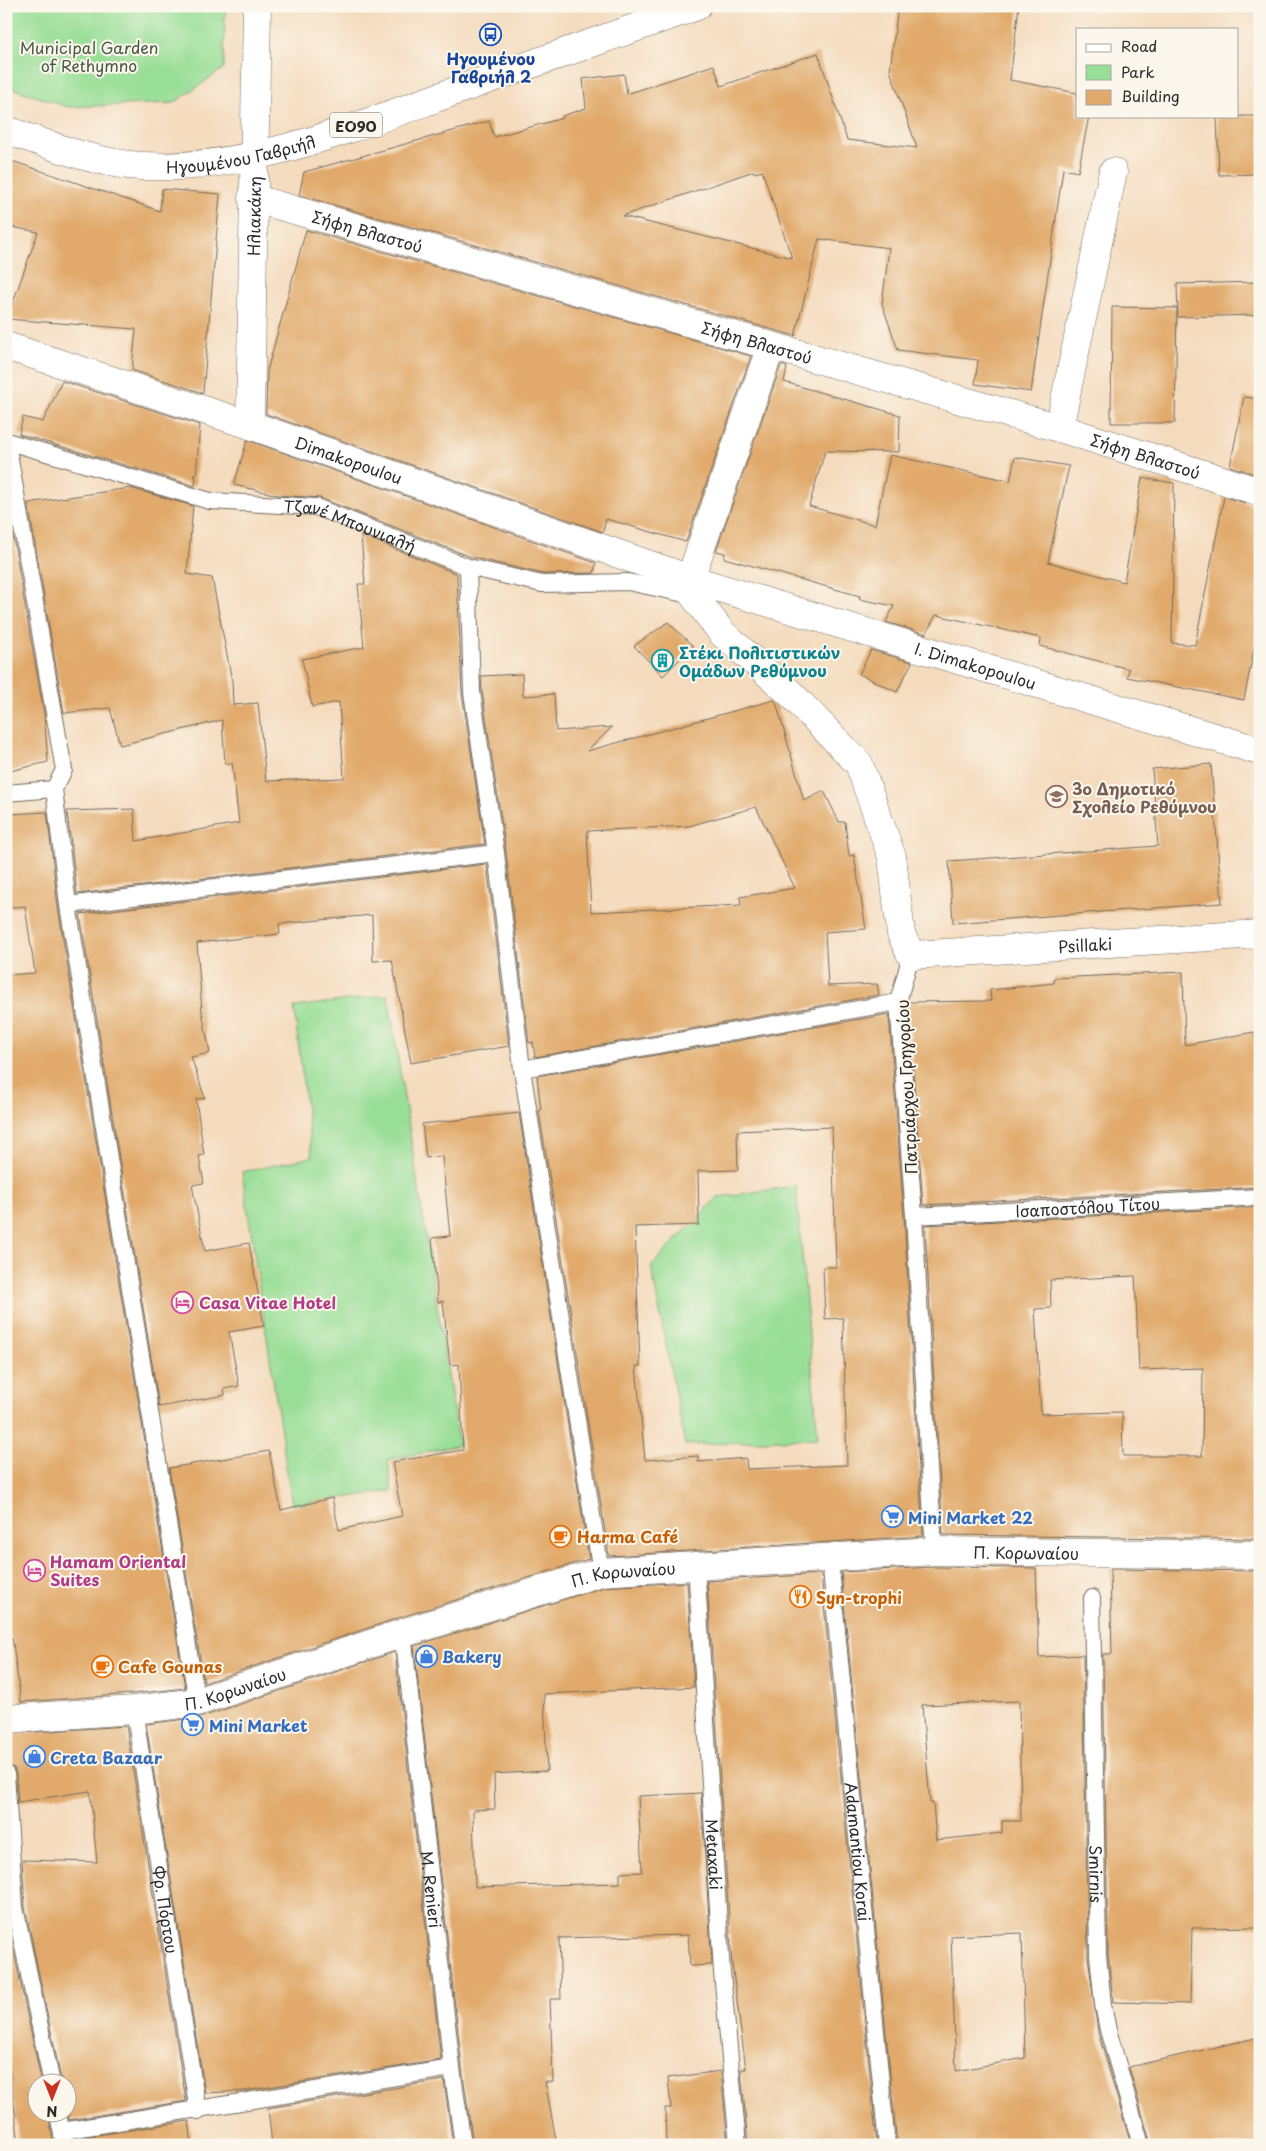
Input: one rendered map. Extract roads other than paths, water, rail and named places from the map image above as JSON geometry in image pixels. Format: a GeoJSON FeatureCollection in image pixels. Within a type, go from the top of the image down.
{"type":"FeatureCollection","features":[{"type":"Feature","properties":{"kind":"street","name":"Ηλιακάκη"},"geometry":{"type":"LineString","coordinates":[[250,425],[252,198],[257,6]]}},
{"type":"Feature","properties":{"kind":"street","name":"Ηγουμένου Γαβριήλ"},"geometry":{"type":"LineString","coordinates":[[6,130],[75,154],[131,165],[189,164],[253,156],[400,111],[697,6]]}},
{"type":"Feature","properties":{"kind":"street"},"geometry":{"type":"LineString","coordinates":[[1059,428],[1113,172]]}},
{"type":"Feature","properties":{"kind":"street","name":"Σήφη Βλαστού"},"geometry":{"type":"LineString","coordinates":[[252,198],[1059,428],[1260,492]]}},
{"type":"Feature","properties":{"kind":"street","name":"Dimakopoulou"},"geometry":{"type":"LineString","coordinates":[[6,346],[250,425],[692,588]]}},
{"type":"Feature","properties":{"kind":"street"},"geometry":{"type":"LineString","coordinates":[[771,346],[692,588],[722,633],[791,694],[859,764],[892,857],[901,934],[910,955]]}},
{"type":"Feature","properties":{"kind":"street","name":"I. Dimakopoulou"},"geometry":{"type":"LineString","coordinates":[[692,588],[1260,751]]}},
{"type":"Feature","properties":{"kind":"street","name":"Psillaki"},"geometry":{"type":"LineString","coordinates":[[910,955],[1260,934]]}},
{"type":"Feature","properties":{"kind":"street","name":"Π. Κορωναίου"},"geometry":{"type":"LineString","coordinates":[[6,1719],[134,1710],[197,1702],[403,1633],[601,1572],[696,1564],[830,1559],[934,1551],[1260,1554]]}},
{"type":"Feature","properties":{"kind":"lane","name":"Τζανέ Μπουνιαλή"},"geometry":{"type":"LineString","coordinates":[[7,442],[210,501],[316,507],[468,567],[542,584],[628,582],[692,588]]}},
{"type":"Feature","properties":{"kind":"lane"},"geometry":{"type":"LineString","coordinates":[[7,442],[64,770],[54,789],[68,906],[197,1702]]}},
{"type":"Feature","properties":{"kind":"lane"},"geometry":{"type":"LineString","coordinates":[[468,567],[472,692],[496,853],[522,1068],[601,1572]]}},
{"type":"Feature","properties":{"kind":"lane"},"geometry":{"type":"LineString","coordinates":[[6,793],[54,789]]}},
{"type":"Feature","properties":{"kind":"lane"},"geometry":{"type":"LineString","coordinates":[[68,906],[496,853]]}},
{"type":"Feature","properties":{"kind":"lane","name":"Πατριάρχου Γρηγορίου"},"geometry":{"type":"LineString","coordinates":[[910,955],[898,1002],[914,1216],[934,1551]]}},
{"type":"Feature","properties":{"kind":"lane"},"geometry":{"type":"LineString","coordinates":[[522,1068],[898,1002]]}},
{"type":"Feature","properties":{"kind":"lane","name":"Ισαποστόλου Τίτου"},"geometry":{"type":"LineString","coordinates":[[914,1216],[1260,1197]]}},
{"type":"Feature","properties":{"kind":"lane","name":"Adamantiou Korai"},"geometry":{"type":"LineString","coordinates":[[830,1559],[887,2145]]}},
{"type":"Feature","properties":{"kind":"lane","name":"Metaxaki"},"geometry":{"type":"LineString","coordinates":[[696,1564],[722,1972],[738,2145]]}},
{"type":"Feature","properties":{"kind":"lane","name":"Smirnis"},"geometry":{"type":"LineString","coordinates":[[1092,1598],[1100,1975],[1108,2030],[1141,2145]]}},
{"type":"Feature","properties":{"kind":"lane","name":"M. Renieri"},"geometry":{"type":"LineString","coordinates":[[403,1633],[452,2068],[463,2145]]}},
{"type":"Feature","properties":{"kind":"lane","name":"Φρ. Πόρτου"},"geometry":{"type":"LineString","coordinates":[[134,1710],[198,2110]]}},
{"type":"Feature","properties":{"kind":"lane"},"geometry":{"type":"LineString","coordinates":[[6,1775],[10,1909],[50,2074]]}},
{"type":"Feature","properties":{"kind":"lane"},"geometry":{"type":"LineString","coordinates":[[60,2124],[63,2138],[198,2110],[452,2068]]}},
{"type":"Feature","properties":{"kind":"place","name":"Ηγουμένου Γαβριήλ 2"},"geometry":{"type":"Point","coordinates":[491,34]}},
{"type":"Feature","properties":{"kind":"place","name":"Στέκι Πολιτιστικών Ομάδων Ρεθύμνου"},"geometry":{"type":"Point","coordinates":[663,661]}},
{"type":"Feature","properties":{"kind":"place","name":"3ο Δημοτικό Σχολείο Ρεθύμνου"},"geometry":{"type":"Point","coordinates":[1056,797]}},
{"type":"Feature","properties":{"kind":"place","name":"Casa Vitae Hotel"},"geometry":{"type":"Point","coordinates":[183,1302]}},
{"type":"Feature","properties":{"kind":"place","name":"Mini Market 22"},"geometry":{"type":"Point","coordinates":[892,1517]}},
{"type":"Feature","properties":{"kind":"place","name":"Harma Café"},"geometry":{"type":"Point","coordinates":[561,1536]}},
{"type":"Feature","properties":{"kind":"place","name":"Hamam Oriental Suites"},"geometry":{"type":"Point","coordinates":[34,1570]}},
{"type":"Feature","properties":{"kind":"place","name":"Syn-trophi"},"geometry":{"type":"Point","coordinates":[800,1597]}},
{"type":"Feature","properties":{"kind":"place","name":"Bakery"},"geometry":{"type":"Point","coordinates":[426,1656]}},
{"type":"Feature","properties":{"kind":"place","name":"Cafe Gounas"},"geometry":{"type":"Point","coordinates":[102,1666]}},
{"type":"Feature","properties":{"kind":"place","name":"Mini Market"},"geometry":{"type":"Point","coordinates":[193,1725]}},
{"type":"Feature","properties":{"kind":"place","name":"Creta Bazaar"},"geometry":{"type":"Point","coordinates":[34,1757]}},
{"type":"Feature","properties":{"kind":"park label","name":"Municipal Garden of Rethymno"},"geometry":{"type":"Point","coordinates":[89,56]}}]}
